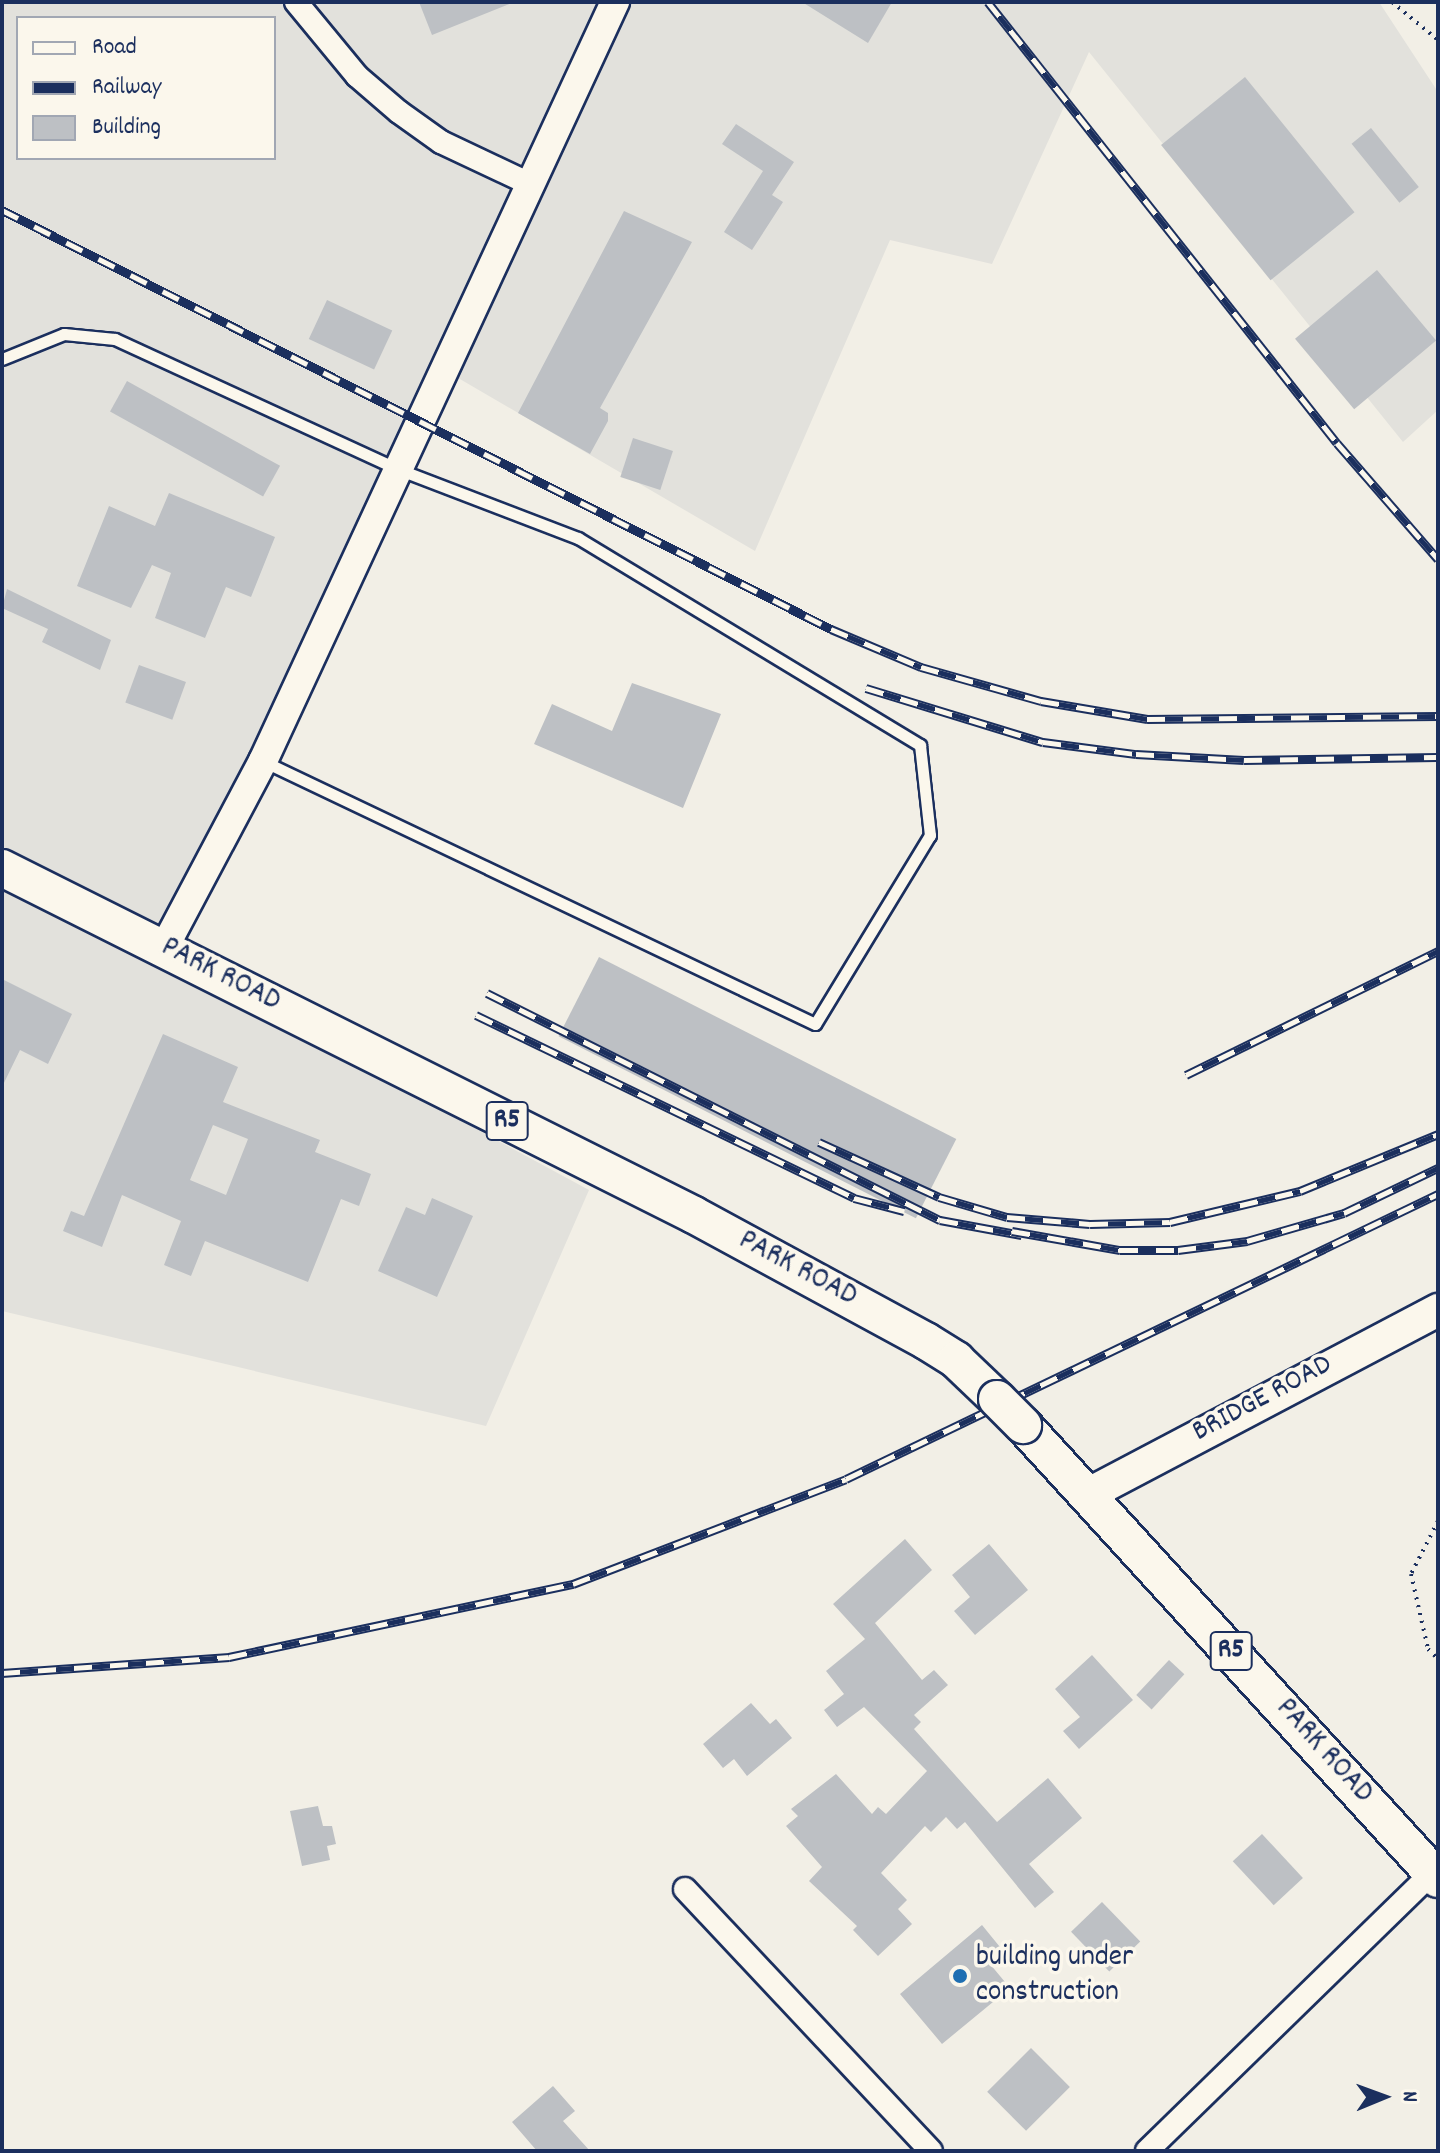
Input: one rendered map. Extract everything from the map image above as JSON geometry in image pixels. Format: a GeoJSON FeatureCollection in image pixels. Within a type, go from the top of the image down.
{"type":"FeatureCollection","features":[{"type":"Feature","properties":{"kind":"highway","name":"PARK ROAD"},"geometry":{"type":"LineString","coordinates":[[2,868],[694,1215],[892,1320],[956,1360],[1089,1494],[1435,1876]]}},
{"type":"Feature","properties":{"kind":"main road","name":"BRIDGE ROAD"},"geometry":{"type":"LineString","coordinates":[[1089,1494],[1438,1310]]}},
{"type":"Feature","properties":{"kind":"street"},"geometry":{"type":"LineString","coordinates":[[296,2],[357,76],[399,112],[441,142],[532,185]]}},
{"type":"Feature","properties":{"kind":"street"},"geometry":{"type":"LineString","coordinates":[[164,948],[263,761],[615,2]]}},
{"type":"Feature","properties":{"kind":"street"},"geometry":{"type":"LineString","coordinates":[[1147,2151],[1435,1876]]}},
{"type":"Feature","properties":{"kind":"street"},"geometry":{"type":"LineString","coordinates":[[685,1889],[931,2151]]}},
{"type":"Feature","properties":{"kind":"lane"},"geometry":{"type":"LineString","coordinates":[[2,359],[64,334],[115,339],[398,469],[578,538],[920,745],[930,835],[815,1024],[263,761]]}},
{"type":"Feature","properties":{"kind":"path"},"geometry":{"type":"LineString","coordinates":[[1392,2],[1438,40]]}},
{"type":"Feature","properties":{"kind":"path"},"geometry":{"type":"LineString","coordinates":[[1438,1521],[1411,1574],[1428,1649],[1438,1659]]}},
{"type":"Feature","properties":{"kind":"shaded area"},"geometry":{"type":"Polygon","coordinates":[[[2,2],[1379,2],[1438,92],[1438,410],[1403,442],[1089,52],[992,264],[890,240],[755,551],[453,375],[165,961],[589,1190],[486,1426],[2,1311],[2,2]]]}},
{"type":"Feature","properties":{"kind":"building"},"geometry":{"type":"Polygon","coordinates":[[[419,2],[512,2],[512,3],[432,35],[419,2]]]}},
{"type":"Feature","properties":{"kind":"building"},"geometry":{"type":"Polygon","coordinates":[[[802,2],[892,2],[868,43],[802,2]]]}},
{"type":"Feature","properties":{"kind":"building"},"geometry":{"type":"Polygon","coordinates":[[[1245,77],[1355,212],[1271,280],[1161,145],[1245,77]]]}},
{"type":"Feature","properties":{"kind":"building"},"geometry":{"type":"Polygon","coordinates":[[[736,124],[794,162],[772,195],[783,202],[752,250],[724,232],[763,171],[722,144],[736,124]]]}},
{"type":"Feature","properties":{"kind":"building"},"geometry":{"type":"Polygon","coordinates":[[[1371,128],[1419,187],[1399,203],[1352,144],[1371,128]]]}},
{"type":"Feature","properties":{"kind":"building"},"geometry":{"type":"Polygon","coordinates":[[[624,211],[692,242],[600,408],[608,413],[608,421],[590,454],[518,413],[624,211]]]}},
{"type":"Feature","properties":{"kind":"building"},"geometry":{"type":"Polygon","coordinates":[[[1377,270],[1436,340],[1354,409],[1295,339],[1377,270]]]}},
{"type":"Feature","properties":{"kind":"building"},"geometry":{"type":"Polygon","coordinates":[[[327,300],[392,330],[374,369],[309,339],[327,300]]]}},
{"type":"Feature","properties":{"kind":"building"},"geometry":{"type":"Polygon","coordinates":[[[127,381],[280,466],[263,496],[110,412],[127,381]]]}},
{"type":"Feature","properties":{"kind":"building"},"geometry":{"type":"Polygon","coordinates":[[[633,438],[673,451],[660,490],[620,477],[633,438]]]}},
{"type":"Feature","properties":{"kind":"building"},"geometry":{"type":"Polygon","coordinates":[[[169,493],[275,537],[251,597],[226,587],[205,638],[155,618],[171,573],[152,565],[131,608],[77,586],[109,506],[155,526],[169,493]]]}},
{"type":"Feature","properties":{"kind":"building"},"geometry":{"type":"Polygon","coordinates":[[[7,589],[111,640],[100,670],[42,642],[48,629],[2,608],[7,589]]]}},
{"type":"Feature","properties":{"kind":"building"},"geometry":{"type":"Polygon","coordinates":[[[139,665],[186,682],[172,720],[125,703],[139,665]]]}},
{"type":"Feature","properties":{"kind":"building"},"geometry":{"type":"Polygon","coordinates":[[[632,683],[721,714],[683,808],[534,744],[552,704],[612,731],[632,683]]]}},
{"type":"Feature","properties":{"kind":"building"},"geometry":{"type":"Polygon","coordinates":[[[599,957],[956,1139],[916,1218],[559,1036],[599,957]]]}},
{"type":"Feature","properties":{"kind":"building"},"geometry":{"type":"Polygon","coordinates":[[[2,979],[72,1014],[48,1064],[20,1050],[2,1087],[2,979]]]}},
{"type":"Feature","properties":{"kind":"building"},"geometry":{"type":"Polygon","coordinates":[[[163,1034],[238,1067],[223,1102],[320,1140],[315,1152],[371,1174],[359,1206],[341,1199],[308,1282],[205,1241],[191,1276],[164,1265],[181,1221],[122,1195],[102,1247],[63,1231],[71,1211],[84,1216],[163,1034]],[[213,1125],[190,1180],[226,1195],[248,1139],[213,1125]]]}},
{"type":"Feature","properties":{"kind":"building"},"geometry":{"type":"Polygon","coordinates":[[[432,1198],[473,1216],[437,1297],[378,1271],[406,1207],[425,1215],[432,1198]]]}},
{"type":"Feature","properties":{"kind":"building"},"geometry":{"type":"Polygon","coordinates":[[[905,1539],[932,1570],[875,1623],[922,1680],[934,1670],[948,1685],[914,1715],[921,1722],[914,1729],[997,1822],[1048,1778],[1082,1818],[1029,1864],[1054,1892],[1035,1908],[965,1822],[957,1829],[946,1817],[931,1832],[925,1826],[881,1873],[907,1900],[898,1909],[912,1924],[878,1956],[853,1930],[857,1926],[809,1881],[822,1867],[786,1826],[798,1816],[791,1809],[836,1774],[872,1814],[878,1807],[886,1814],[927,1771],[864,1707],[837,1727],[824,1710],[844,1694],[826,1671],[865,1639],[833,1604],[905,1539]]]}},
{"type":"Feature","properties":{"kind":"building"},"geometry":{"type":"Polygon","coordinates":[[[989,1544],[1028,1590],[975,1635],[954,1611],[970,1597],[952,1575],[989,1544]]]}},
{"type":"Feature","properties":{"kind":"building"},"geometry":{"type":"Polygon","coordinates":[[[1092,1655],[1133,1700],[1079,1749],[1063,1731],[1080,1717],[1055,1689],[1092,1655]]]}},
{"type":"Feature","properties":{"kind":"building"},"geometry":{"type":"Polygon","coordinates":[[[1169,1660],[1184,1674],[1152,1709],[1136,1695],[1169,1660]]]}},
{"type":"Feature","properties":{"kind":"building"},"geometry":{"type":"Polygon","coordinates":[[[751,1703],[770,1724],[776,1719],[792,1738],[747,1776],[734,1759],[723,1768],[703,1744],[751,1703]]]}},
{"type":"Feature","properties":{"kind":"building"},"geometry":{"type":"Polygon","coordinates":[[[318,1806],[323,1826],[332,1826],[336,1844],[327,1846],[330,1860],[302,1866],[290,1811],[318,1806]]]}},
{"type":"Feature","properties":{"kind":"building"},"geometry":{"type":"Polygon","coordinates":[[[1262,1834],[1303,1878],[1274,1905],[1233,1861],[1262,1834]]]}},
{"type":"Feature","properties":{"kind":"building","name":"building under construction"},"geometry":{"type":"Polygon","coordinates":[[[1102,1902],[1140,1942],[1109,1971],[1071,1932],[1102,1902]]]}},
{"type":"Feature","properties":{"kind":"building","name":"building under construction"},"geometry":{"type":"Polygon","coordinates":[[[982,1925],[1004,1952],[990,1964],[1010,1988],[942,2044],[900,1994],[982,1925]]]}},
{"type":"Feature","properties":{"kind":"building"},"geometry":{"type":"Polygon","coordinates":[[[1031,2048],[1070,2087],[1026,2131],[987,2092],[1031,2048]]]}},
{"type":"Feature","properties":{"kind":"building"},"geometry":{"type":"Polygon","coordinates":[[[553,2086],[575,2111],[563,2121],[590,2151],[537,2151],[512,2122],[553,2086]]]}},
{"type":"Feature","properties":{"kind":"railway"},"geometry":{"type":"LineString","coordinates":[[988,2],[1337,443],[1438,559]]}},
{"type":"Feature","properties":{"kind":"railway"},"geometry":{"type":"LineString","coordinates":[[2,210],[831,629],[921,667],[1041,701],[1147,719],[1438,716]]}},
{"type":"Feature","properties":{"kind":"railway"},"geometry":{"type":"LineString","coordinates":[[866,688],[1043,742],[1136,754],[1244,760],[1438,757]]}},
{"type":"Feature","properties":{"kind":"railway"},"geometry":{"type":"LineString","coordinates":[[1186,1075],[1438,951]]}},
{"type":"Feature","properties":{"kind":"railway"},"geometry":{"type":"LineString","coordinates":[[487,993],[940,1220],[1022,1235]]}},
{"type":"Feature","properties":{"kind":"railway"},"geometry":{"type":"LineString","coordinates":[[476,1015],[854,1198],[904,1211]]}},
{"type":"Feature","properties":{"kind":"railway"},"geometry":{"type":"LineString","coordinates":[[819,1142],[939,1197],[1007,1217],[1090,1224],[1170,1222],[1300,1191],[1438,1134]]}},
{"type":"Feature","properties":{"kind":"railway"},"geometry":{"type":"LineString","coordinates":[[1012,1231],[1120,1250],[1178,1250],[1247,1241],[1344,1213],[1438,1168]]}},
{"type":"Feature","properties":{"kind":"railway"},"geometry":{"type":"LineString","coordinates":[[2,1673],[229,1657],[573,1584],[846,1479],[1438,1194]]}},
{"type":"Feature","properties":{"kind":"place","name":"building under construction"},"geometry":{"type":"Point","coordinates":[960,1976]}}]}
